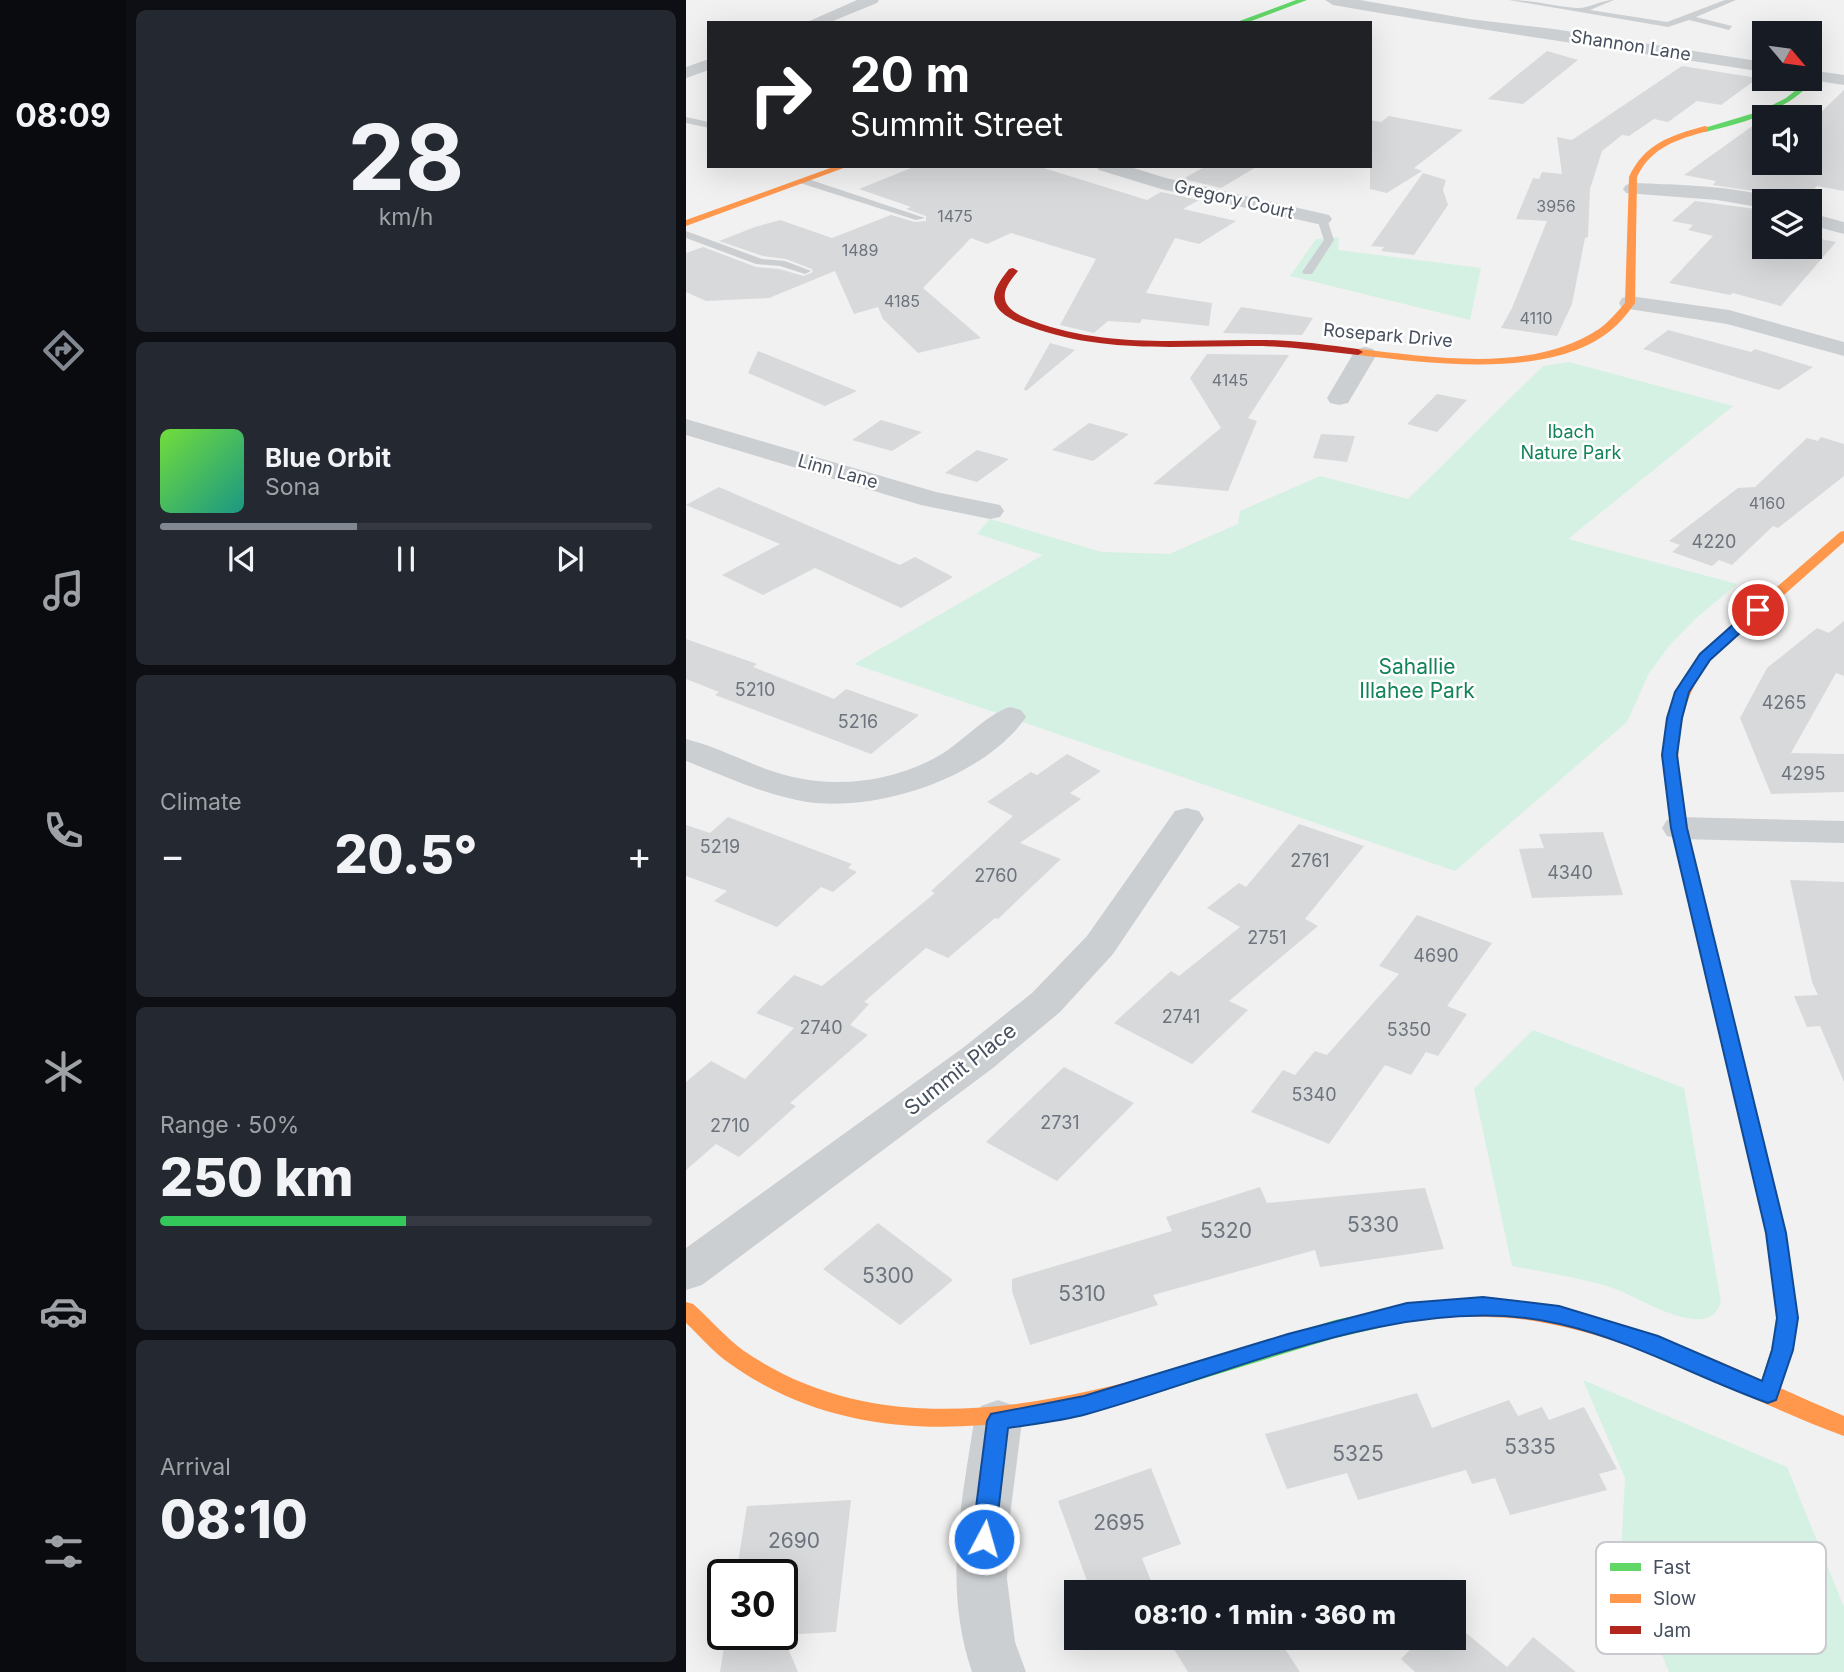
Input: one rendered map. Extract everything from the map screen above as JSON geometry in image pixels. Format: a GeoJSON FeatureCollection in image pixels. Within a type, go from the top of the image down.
{"type":"FeatureCollection","features":[{"type":"Feature","properties":{"kind":"street"},"geometry":{"type":"LineString","coordinates":[[818,21],[872,0]]}},
{"type":"Feature","properties":{"kind":"street"},"geometry":{"type":"LineString","coordinates":[[1244,21],[1303,0]]}},
{"type":"Feature","properties":{"kind":"street","name":"Shannon Lane"},"geometry":{"type":"LineString","coordinates":[[1333,0],[1469,24],[1498,25],[1752,64]]}},
{"type":"Feature","properties":{"kind":"street","name":"Shannon Lane"},"geometry":{"type":"LineString","coordinates":[[1363,0],[1477,18],[1498,25]]}},
{"type":"Feature","properties":{"kind":"street"},"geometry":{"type":"LineString","coordinates":[[686,73],[707,65]]}},
{"type":"Feature","properties":{"kind":"street"},"geometry":{"type":"LineString","coordinates":[[1822,77],[1844,80]]}},
{"type":"Feature","properties":{"kind":"street"},"geometry":{"type":"LineString","coordinates":[[1796,91],[1770,112],[1679,136],[1653,149],[1634,169],[1630,303],[1729,317],[1844,349]]}},
{"type":"Feature","properties":{"kind":"street"},"geometry":{"type":"LineString","coordinates":[[686,223],[840,168]]}},
{"type":"Feature","properties":{"kind":"street","name":"Gregory Court"},"geometry":{"type":"LineString","coordinates":[[1112,168],[1322,219]]}},
{"type":"Feature","properties":{"kind":"street"},"geometry":{"type":"LineString","coordinates":[[1134,175],[1150,168]]}},
{"type":"Feature","properties":{"kind":"street"},"geometry":{"type":"LineString","coordinates":[[1633,189],[1733,195],[1752,199]]}},
{"type":"Feature","properties":{"kind":"street"},"geometry":{"type":"LineString","coordinates":[[1822,222],[1844,228]]}},
{"type":"Feature","properties":{"kind":"street","name":"Rosepark Drive"},"geometry":{"type":"LineString","coordinates":[[1013,271],[996,295],[998,301],[1013,316],[1041,330],[1077,340],[1137,348],[1266,342],[1365,354],[1464,361],[1555,352],[1601,334],[1621,319],[1630,303]]}},
{"type":"Feature","properties":{"kind":"street"},"geometry":{"type":"LineString","coordinates":[[1339,398],[1365,354]]}},
{"type":"Feature","properties":{"kind":"street","name":"Linn Lane"},"geometry":{"type":"LineString","coordinates":[[686,427],[931,499],[990,511]]}},
{"type":"Feature","properties":{"kind":"street"},"geometry":{"type":"LineString","coordinates":[[1768,1394],[1782,1350],[1788,1318],[1776,1233],[1679,828],[1669,755],[1674,718],[1682,692],[1705,657],[1844,535]]}},
{"type":"Feature","properties":{"kind":"street"},"geometry":{"type":"LineString","coordinates":[[686,749],[788,786],[821,793],[857,791],[915,778],[958,760],[1010,717]]}},
{"type":"Feature","properties":{"kind":"street","name":"Summit Place"},"geometry":{"type":"LineString","coordinates":[[686,1272],[730,1243],[975,1059],[1038,1008],[1085,962],[1135,899],[1162,853],[1187,819]]}},
{"type":"Feature","properties":{"kind":"street"},"geometry":{"type":"LineString","coordinates":[[1679,828],[1844,832]]}},
{"type":"Feature","properties":{"kind":"street"},"geometry":{"type":"LineString","coordinates":[[686,1310],[712,1339],[749,1370],[797,1394],[881,1416],[956,1422],[998,1421],[1084,1405],[1375,1318],[1449,1307],[1509,1308],[1588,1322],[1650,1343],[1844,1426]]}},
{"type":"Feature","properties":{"kind":"street"},"geometry":{"type":"LineString","coordinates":[[998,1421],[979,1592],[992,1655],[999,1672]]}},
{"type":"Feature","properties":{"kind":"lane"},"geometry":{"type":"LineString","coordinates":[[1513,0],[1668,25],[1732,0]]}},
{"type":"Feature","properties":{"kind":"lane"},"geometry":{"type":"LineString","coordinates":[[1579,12],[1610,0]]}},
{"type":"Feature","properties":{"kind":"lane"},"geometry":{"type":"LineString","coordinates":[[1688,17],[1729,28]]}},
{"type":"Feature","properties":{"kind":"lane"},"geometry":{"type":"LineString","coordinates":[[686,120],[707,125]]}},
{"type":"Feature","properties":{"kind":"lane"},"geometry":{"type":"LineString","coordinates":[[804,181],[919,218]]}},
{"type":"Feature","properties":{"kind":"lane"},"geometry":{"type":"LineString","coordinates":[[1308,272],[1329,240],[1322,219]]}},
{"type":"Feature","properties":{"kind":"lane"},"geometry":{"type":"LineString","coordinates":[[686,234],[760,262],[781,263],[805,271]]}},
{"type":"Feature","properties":{"kind":"green space"},"geometry":{"type":"Polygon","coordinates":[[[1339,237],[1338,250],[1481,268],[1470,320],[1290,276],[1316,239],[1339,237]]]}},
{"type":"Feature","properties":{"kind":"green space","name":"Sahallie Illahee Park"},"geometry":{"type":"Polygon","coordinates":[[[1569,362],[1733,406],[1568,539],[1737,584],[1694,620],[1669,646],[1649,673],[1627,722],[1455,871],[854,664],[1043,555],[977,534],[990,519],[1102,552],[1169,554],[1238,524],[1240,511],[1320,476],[1408,499],[1543,366],[1569,362]]]}},
{"type":"Feature","properties":{"kind":"green space"},"geometry":{"type":"Polygon","coordinates":[[[1533,1030],[1684,1088],[1721,1302],[1712,1316],[1691,1319],[1678,1316],[1604,1285],[1512,1266],[1474,1089],[1533,1030]]]}},
{"type":"Feature","properties":{"kind":"green space"},"geometry":{"type":"Polygon","coordinates":[[[1583,1380],[1787,1467],[1818,1542],[1622,1542],[1625,1478],[1583,1380]]]}},
{"type":"Feature","properties":{"kind":"green space"},"geometry":{"type":"Polygon","coordinates":[[[1826,1563],[1844,1607],[1844,1672],[1669,1672],[1662,1654],[1826,1654],[1826,1563]]]}},
{"type":"Feature","properties":{"kind":"building"},"geometry":{"type":"Polygon","coordinates":[[[1547,51],[1578,60],[1523,104],[1488,99],[1547,51]]]}},
{"type":"Feature","properties":{"kind":"building"},"geometry":{"type":"Polygon","coordinates":[[[1682,66],[1752,77],[1752,82],[1721,105],[1697,101],[1668,122],[1654,119],[1629,136],[1622,135],[1602,151],[1590,189],[1588,237],[1585,238],[1572,304],[1557,336],[1501,328],[1512,308],[1547,221],[1516,219],[1533,178],[1539,179],[1542,172],[1562,174],[1557,137],[1572,140],[1682,66]]]}},
{"type":"Feature","properties":{"kind":"building"},"geometry":{"type":"Polygon","coordinates":[[[1844,90],[1844,191],[1817,186],[1814,189],[1752,191],[1713,185],[1716,181],[1684,175],[1752,127],[1752,175],[1822,175],[1822,111],[1844,90]]]}},
{"type":"Feature","properties":{"kind":"building"},"geometry":{"type":"Polygon","coordinates":[[[1389,116],[1463,130],[1414,168],[1422,171],[1387,193],[1370,189],[1372,120],[1381,122],[1389,116]]]}},
{"type":"Feature","properties":{"kind":"building"},"geometry":{"type":"Polygon","coordinates":[[[911,168],[1043,168],[1147,200],[1161,192],[1199,200],[1183,209],[1236,221],[1199,244],[1175,238],[1146,293],[1212,303],[1209,326],[1142,319],[1140,323],[1108,321],[1094,333],[1060,325],[1096,259],[1011,233],[987,244],[971,238],[923,288],[981,338],[918,353],[883,319],[878,307],[854,314],[835,271],[769,298],[706,301],[686,292],[686,253],[703,247],[756,267],[779,269],[804,276],[813,272],[812,269],[786,259],[763,256],[719,241],[755,227],[780,220],[832,238],[891,215],[915,222],[926,221],[926,216],[906,209],[911,207],[859,189],[911,168]]]}},
{"type":"Feature","properties":{"kind":"building"},"geometry":{"type":"Polygon","coordinates":[[[1202,168],[1255,168],[1221,188],[1183,179],[1202,168]]]}},
{"type":"Feature","properties":{"kind":"building"},"geometry":{"type":"Polygon","coordinates":[[[1423,173],[1446,180],[1443,190],[1448,205],[1414,255],[1381,251],[1384,247],[1371,246],[1423,173]]]}},
{"type":"Feature","properties":{"kind":"building"},"geometry":{"type":"Polygon","coordinates":[[[1695,201],[1752,208],[1752,259],[1821,259],[1781,306],[1733,293],[1730,295],[1669,283],[1713,236],[1688,230],[1693,225],[1672,221],[1695,201]]]}},
{"type":"Feature","properties":{"kind":"building"},"geometry":{"type":"Polygon","coordinates":[[[1822,239],[1836,242],[1822,258],[1822,239]]]}},
{"type":"Feature","properties":{"kind":"building"},"geometry":{"type":"Polygon","coordinates":[[[1241,307],[1313,318],[1302,335],[1223,333],[1241,307]]]}},
{"type":"Feature","properties":{"kind":"building"},"geometry":{"type":"Polygon","coordinates":[[[1668,330],[1751,352],[1755,349],[1813,367],[1779,390],[1643,349],[1668,330]]]}},
{"type":"Feature","properties":{"kind":"building"},"geometry":{"type":"Polygon","coordinates":[[[1050,343],[1075,350],[1026,391],[1024,389],[1050,343]]]}},
{"type":"Feature","properties":{"kind":"building"},"geometry":{"type":"Polygon","coordinates":[[[758,351],[857,391],[825,406],[748,373],[758,351]]]}},
{"type":"Feature","properties":{"kind":"building"},"geometry":{"type":"Polygon","coordinates":[[[1207,354],[1289,355],[1248,418],[1257,421],[1228,491],[1153,484],[1221,428],[1190,378],[1207,354]]]}},
{"type":"Feature","properties":{"kind":"building"},"geometry":{"type":"Polygon","coordinates":[[[1437,394],[1467,400],[1437,432],[1407,424],[1437,394]]]}},
{"type":"Feature","properties":{"kind":"building"},"geometry":{"type":"Polygon","coordinates":[[[881,420],[922,432],[892,451],[852,440],[881,420]]]}},
{"type":"Feature","properties":{"kind":"building"},"geometry":{"type":"Polygon","coordinates":[[[1089,423],[1129,434],[1093,461],[1052,450],[1089,423]]]}},
{"type":"Feature","properties":{"kind":"building"},"geometry":{"type":"Polygon","coordinates":[[[1321,434],[1355,436],[1347,462],[1313,458],[1321,434]]]}},
{"type":"Feature","properties":{"kind":"building"},"geometry":{"type":"Polygon","coordinates":[[[1821,437],[1844,444],[1844,476],[1778,528],[1773,526],[1732,565],[1719,560],[1712,566],[1672,552],[1680,545],[1669,541],[1738,488],[1755,487],[1807,438],[1818,441],[1821,437]]]}},
{"type":"Feature","properties":{"kind":"building"},"geometry":{"type":"Polygon","coordinates":[[[977,450],[1009,459],[977,482],[945,473],[977,450]]]}},
{"type":"Feature","properties":{"kind":"building"},"geometry":{"type":"Polygon","coordinates":[[[719,487],[900,565],[915,557],[953,577],[901,608],[815,568],[763,595],[722,575],[780,544],[686,505],[719,487]]]}},
{"type":"Feature","properties":{"kind":"building"},"geometry":{"type":"Polygon","coordinates":[[[1844,621],[1844,676],[1836,673],[1791,753],[1844,754],[1844,792],[1771,794],[1740,718],[1767,668],[1817,628],[1829,633],[1844,621]]]}},
{"type":"Feature","properties":{"kind":"building"},"geometry":{"type":"Polygon","coordinates":[[[686,639],[757,664],[753,667],[834,699],[846,689],[919,715],[871,754],[715,695],[719,692],[686,679],[686,639]]]}},
{"type":"Feature","properties":{"kind":"building"},"geometry":{"type":"Polygon","coordinates":[[[1067,754],[1101,771],[1070,793],[1081,799],[1020,843],[1061,859],[998,919],[995,918],[948,958],[926,948],[864,1002],[869,1004],[850,1025],[868,1035],[790,1103],[796,1106],[739,1157],[716,1144],[686,1170],[686,1082],[711,1061],[745,1079],[794,1028],[756,1013],[794,975],[822,986],[935,893],[931,891],[1013,816],[987,802],[1031,772],[1037,775],[1067,754]]]}},
{"type":"Feature","properties":{"kind":"building"},"geometry":{"type":"Polygon","coordinates":[[[728,817],[852,864],[848,868],[857,872],[833,892],[821,887],[777,927],[714,901],[727,891],[686,876],[686,825],[710,833],[728,817]]]}},
{"type":"Feature","properties":{"kind":"building"},"geometry":{"type":"Polygon","coordinates":[[[1299,824],[1364,846],[1305,919],[1318,926],[1229,1001],[1248,1010],[1192,1064],[1114,1023],[1171,971],[1179,976],[1240,927],[1207,908],[1239,883],[1246,887],[1299,824]]]}},
{"type":"Feature","properties":{"kind":"building"},"geometry":{"type":"Polygon","coordinates":[[[1603,832],[1623,895],[1532,898],[1519,849],[1544,848],[1539,834],[1603,832]]]}},
{"type":"Feature","properties":{"kind":"building"},"geometry":{"type":"Polygon","coordinates":[[[1790,880],[1844,882],[1844,1082],[1820,1026],[1807,1027],[1794,996],[1818,995],[1812,982],[1790,880]]]}},
{"type":"Feature","properties":{"kind":"building"},"geometry":{"type":"Polygon","coordinates":[[[1417,915],[1492,943],[1447,1006],[1467,1014],[1438,1056],[1426,1052],[1411,1075],[1385,1065],[1329,1144],[1251,1112],[1283,1070],[1295,1075],[1315,1051],[1327,1055],[1399,974],[1379,966],[1417,915]]]}},
{"type":"Feature","properties":{"kind":"building"},"geometry":{"type":"Polygon","coordinates":[[[1064,1067],[1134,1103],[1057,1181],[986,1142],[1064,1067]]]}},
{"type":"Feature","properties":{"kind":"building"},"geometry":{"type":"Polygon","coordinates":[[[1260,1187],[1267,1203],[1425,1188],[1444,1249],[1320,1267],[1315,1250],[1153,1295],[1158,1305],[1030,1345],[1012,1291],[1012,1279],[1172,1231],[1166,1217],[1260,1187]]]}},
{"type":"Feature","properties":{"kind":"building"},"geometry":{"type":"Polygon","coordinates":[[[878,1223],[953,1280],[900,1325],[823,1269],[878,1223]]]}},
{"type":"Feature","properties":{"kind":"building"},"geometry":{"type":"Polygon","coordinates":[[[1417,1393],[1432,1428],[1509,1400],[1518,1416],[1542,1407],[1549,1420],[1584,1407],[1617,1469],[1599,1474],[1607,1490],[1510,1515],[1495,1478],[1472,1484],[1466,1470],[1358,1500],[1347,1473],[1287,1489],[1265,1434],[1417,1393]]]}},
{"type":"Feature","properties":{"kind":"building"},"geometry":{"type":"Polygon","coordinates":[[[1151,1468],[1181,1544],[1142,1558],[1150,1580],[1087,1580],[1058,1501],[1151,1468]]]}},
{"type":"Feature","properties":{"kind":"building"},"geometry":{"type":"Polygon","coordinates":[[[851,1500],[836,1632],[798,1634],[798,1559],[739,1559],[747,1506],[851,1500]]]}},
{"type":"Feature","properties":{"kind":"building"},"geometry":{"type":"Polygon","coordinates":[[[1466,1633],[1507,1667],[1533,1637],[1576,1672],[1415,1672],[1401,1659],[1410,1650],[1466,1650],[1466,1633]]]}},
{"type":"Feature","properties":{"kind":"building"},"geometry":{"type":"Polygon","coordinates":[[[723,1650],[789,1650],[798,1672],[720,1672],[723,1650]]]}},
{"type":"Feature","properties":{"kind":"building"},"geometry":{"type":"Polygon","coordinates":[[[1174,1650],[1286,1650],[1300,1672],[1188,1672],[1174,1650]]]}},
{"type":"Feature","properties":{"kind":"traffic: fast"},"geometry":{"type":"LineString","coordinates":[[1244,21],[1303,0]]}},
{"type":"Feature","properties":{"kind":"traffic: fast"},"geometry":{"type":"LineString","coordinates":[[1705,129],[1752,118],[1776,107],[1798,91]]}},
{"type":"Feature","properties":{"kind":"traffic: fast"},"geometry":{"type":"LineString","coordinates":[[1702,922],[1776,1233],[1788,1318],[1782,1350],[1768,1394]]}},
{"type":"Feature","properties":{"kind":"traffic: fast"},"geometry":{"type":"LineString","coordinates":[[1166,1381],[1335,1329],[1422,1310]]}},
{"type":"Feature","properties":{"kind":"traffic: slow"},"geometry":{"type":"LineString","coordinates":[[1358,352],[1450,361],[1513,360],[1572,346],[1604,330],[1630,303],[1633,177],[1638,166],[1653,149],[1671,139],[1705,129]]}},
{"type":"Feature","properties":{"kind":"traffic: slow"},"geometry":{"type":"LineString","coordinates":[[686,223],[839,168]]}},
{"type":"Feature","properties":{"kind":"traffic: slow"},"geometry":{"type":"LineString","coordinates":[[1702,922],[1679,828],[1669,755],[1674,718],[1682,692],[1705,657],[1844,535]]}},
{"type":"Feature","properties":{"kind":"traffic: slow"},"geometry":{"type":"LineString","coordinates":[[1422,1310],[1478,1307],[1533,1312],[1586,1324],[1691,1360],[1844,1426]]}},
{"type":"Feature","properties":{"kind":"traffic: slow"},"geometry":{"type":"LineString","coordinates":[[686,1310],[736,1356],[790,1388],[849,1408],[911,1418],[975,1418],[1040,1411],[1104,1398],[1166,1381]]}},
{"type":"Feature","properties":{"kind":"traffic: jam"},"geometry":{"type":"LineString","coordinates":[[1013,271],[1001,288],[999,295],[1002,307],[1026,322],[1056,333],[1086,340],[1143,345],[1274,343],[1358,352]]}},
{"type":"Feature","properties":{"kind":"route"},"geometry":{"type":"LineString","coordinates":[[984,1539],[998,1421],[1084,1405],[1288,1343],[1407,1311],[1483,1306],[1559,1315],[1619,1331],[1768,1394],[1782,1350],[1788,1318],[1776,1233],[1679,828],[1669,755],[1674,718],[1682,692],[1705,657],[1758,610]]}},
{"type":"Feature","properties":{"kind":"park label","name":"Ibach Nature Park"},"geometry":{"type":"Point","coordinates":[1571,441]}}]}
